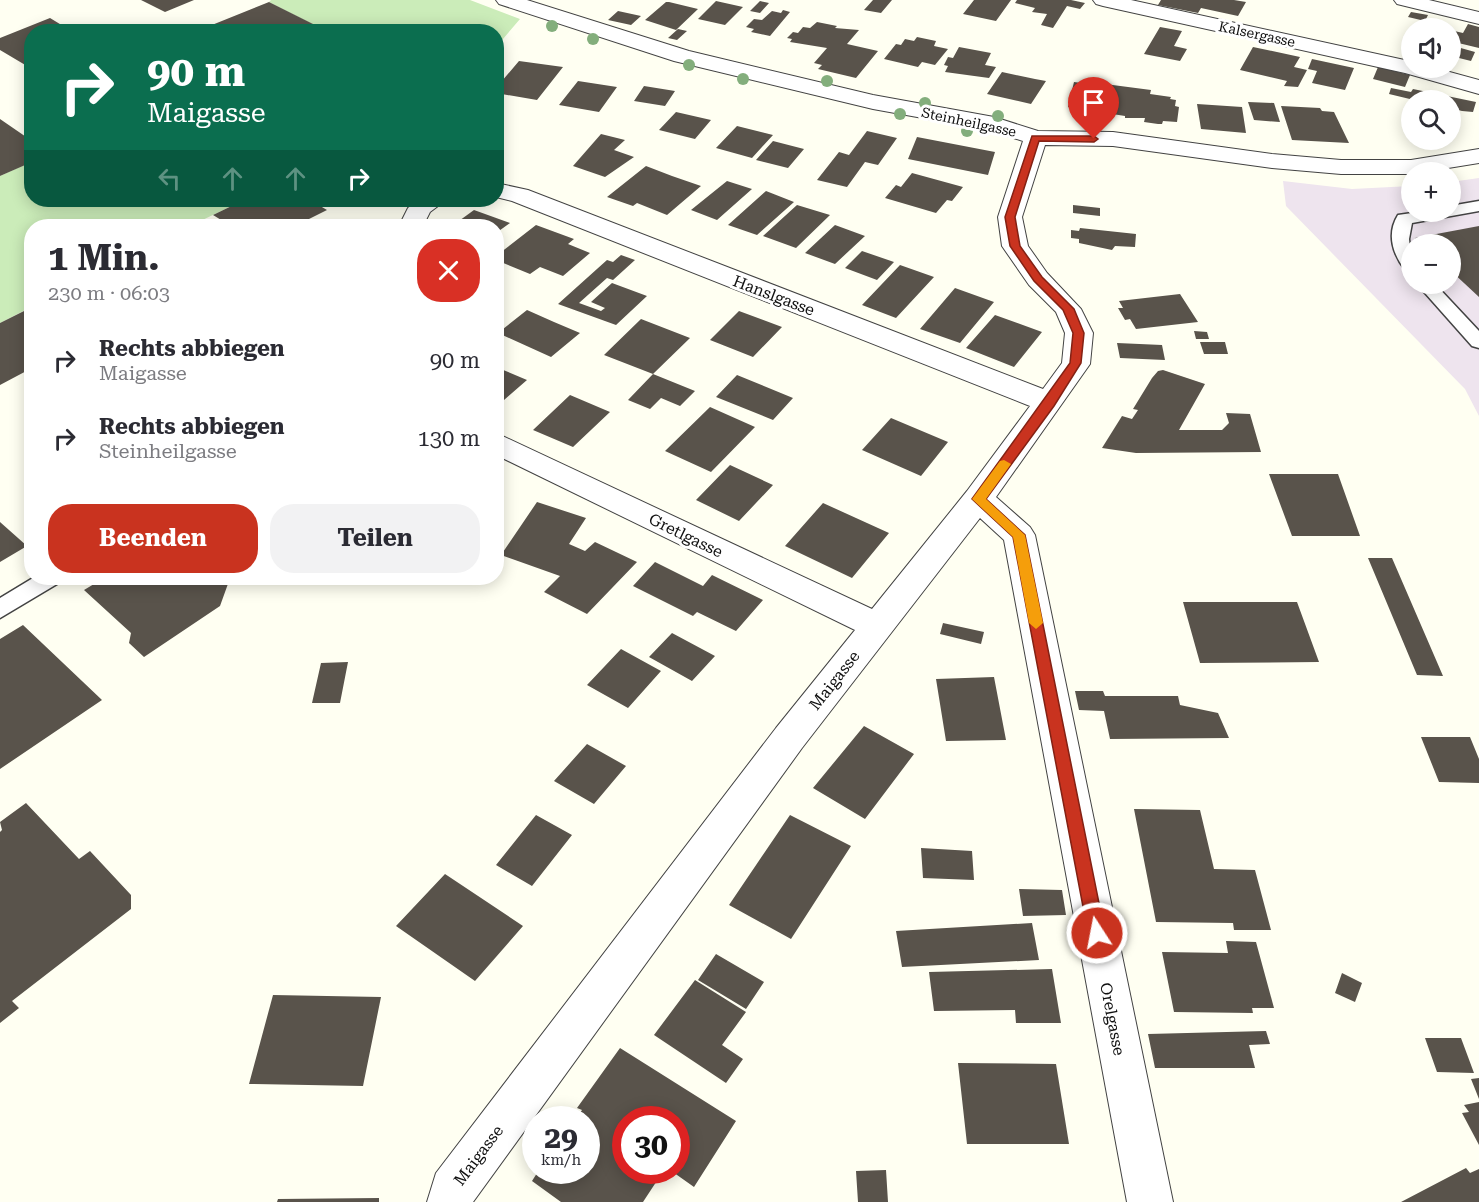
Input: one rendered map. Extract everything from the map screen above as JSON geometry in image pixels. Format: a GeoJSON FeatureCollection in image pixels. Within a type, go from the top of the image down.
{"type":"FeatureCollection","features":[{"type":"Feature","properties":{"kind":"street","name":"Steinheilgasse"},"geometry":{"type":"LineString","coordinates":[[506,0],[540,13],[682,56],[873,102],[994,124],[1036,138],[1113,139],[1272,161],[1341,167],[1410,167],[1479,156]]}},
{"type":"Feature","properties":{"kind":"street","name":"Kalsergasse"},"geometry":{"type":"LineString","coordinates":[[1103,0],[1410,67],[1479,87]]}},
{"type":"Feature","properties":{"kind":"street"},"geometry":{"type":"LineString","coordinates":[[1404,0],[1479,18]]}},
{"type":"Feature","properties":{"kind":"street","name":"Maigasse"},"geometry":{"type":"LineString","coordinates":[[450,1202],[452,1188],[876,626],[978,499],[1050,403],[1076,363],[1079,333],[1068,309],[1038,279],[1015,246],[1010,217],[1036,138]]}},
{"type":"Feature","properties":{"kind":"street","name":"Hanslgasse"},"geometry":{"type":"LineString","coordinates":[[504,192],[519,195],[1050,403]]}},
{"type":"Feature","properties":{"kind":"street","name":"Gretlgasse"},"geometry":{"type":"LineString","coordinates":[[504,448],[876,626]]}},
{"type":"Feature","properties":{"kind":"street","name":"Orelgasse"},"geometry":{"type":"LineString","coordinates":[[978,499],[1019,535],[1150,1202]]}},
{"type":"Feature","properties":{"kind":"lane"},"geometry":{"type":"LineString","coordinates":[[1461,209],[1479,206]]}},
{"type":"Feature","properties":{"kind":"lane"},"geometry":{"type":"LineString","coordinates":[[1401,246],[1399,238],[1403,222]]}},
{"type":"Feature","properties":{"kind":"lane"},"geometry":{"type":"LineString","coordinates":[[1435,294],[1479,342]]}},
{"type":"Feature","properties":{"kind":"lane"},"geometry":{"type":"LineString","coordinates":[[0,609],[38,585]]}},
{"type":"Feature","properties":{"kind":"shaded area"},"geometry":{"type":"Polygon","coordinates":[[[1479,178],[1479,416],[1465,389],[1286,206],[1283,181],[1352,189],[1401,187],[1401,222],[1461,222],[1461,181],[1479,178]]]}},
{"type":"Feature","properties":{"kind":"green space"},"geometry":{"type":"Polygon","coordinates":[[[271,0],[470,0],[520,19],[504,38],[504,24],[312,24],[269,2],[271,0]]]}},
{"type":"Feature","properties":{"kind":"green space"},"geometry":{"type":"Polygon","coordinates":[[[24,165],[24,207],[229,207],[205,219],[24,219],[24,311],[0,323],[0,176],[24,165]]]}},
{"type":"Feature","properties":{"kind":"building"},"geometry":{"type":"Polygon","coordinates":[[[141,0],[194,0],[165,12],[141,0]]]}},
{"type":"Feature","properties":{"kind":"building"},"geometry":{"type":"Polygon","coordinates":[[[873,0],[892,0],[881,13],[864,10],[873,0]]]}},
{"type":"Feature","properties":{"kind":"building"},"geometry":{"type":"Polygon","coordinates":[[[974,0],[1011,0],[996,21],[963,14],[974,0]]]}},
{"type":"Feature","properties":{"kind":"building"},"geometry":{"type":"Polygon","coordinates":[[[1017,0],[1071,0],[1085,3],[1080,9],[1067,6],[1053,28],[1041,25],[1047,14],[1032,12],[1035,8],[1015,3],[1017,0]]]}},
{"type":"Feature","properties":{"kind":"building"},"geometry":{"type":"Polygon","coordinates":[[[1161,0],[1246,2],[1238,16],[1201,8],[1198,13],[1158,5],[1161,0]]]}},
{"type":"Feature","properties":{"kind":"building"},"geometry":{"type":"Polygon","coordinates":[[[716,1],[743,7],[725,25],[698,19],[716,1]]]}},
{"type":"Feature","properties":{"kind":"building"},"geometry":{"type":"Polygon","coordinates":[[[760,1],[769,3],[760,13],[750,11],[760,1]]]}},
{"type":"Feature","properties":{"kind":"building"},"geometry":{"type":"Polygon","coordinates":[[[269,2],[313,24],[214,24],[269,2]]]}},
{"type":"Feature","properties":{"kind":"building"},"geometry":{"type":"Polygon","coordinates":[[[666,2],[698,9],[676,30],[645,20],[666,2]]]}},
{"type":"Feature","properties":{"kind":"building"},"geometry":{"type":"Polygon","coordinates":[[[783,10],[790,12],[770,36],[751,32],[754,29],[746,27],[754,19],[762,20],[772,11],[781,13],[783,10]]]}},
{"type":"Feature","properties":{"kind":"building"},"geometry":{"type":"Polygon","coordinates":[[[618,11],[641,16],[631,25],[608,20],[618,11]]]}},
{"type":"Feature","properties":{"kind":"building"},"geometry":{"type":"Polygon","coordinates":[[[1411,12],[1428,15],[1426,18],[1408,17],[1411,12]]]}},
{"type":"Feature","properties":{"kind":"building"},"geometry":{"type":"Polygon","coordinates":[[[50,18],[60,24],[35,24],[50,18]]]}},
{"type":"Feature","properties":{"kind":"building"},"geometry":{"type":"Polygon","coordinates":[[[817,22],[837,26],[835,28],[859,30],[847,44],[878,51],[856,78],[818,69],[822,65],[814,63],[827,48],[790,42],[792,39],[787,38],[793,32],[798,33],[803,27],[810,28],[817,22]]]}},
{"type":"Feature","properties":{"kind":"building"},"geometry":{"type":"Polygon","coordinates":[[[1468,24],[1479,27],[1479,48],[1461,44],[1461,33],[1463,33],[1468,24]]]}},
{"type":"Feature","properties":{"kind":"building"},"geometry":{"type":"Polygon","coordinates":[[[1160,27],[1182,31],[1174,46],[1187,49],[1180,61],[1144,54],[1160,27]]]}},
{"type":"Feature","properties":{"kind":"building"},"geometry":{"type":"Polygon","coordinates":[[[24,28],[24,64],[0,50],[0,38],[24,28]]]}},
{"type":"Feature","properties":{"kind":"building"},"geometry":{"type":"Polygon","coordinates":[[[678,29],[687,31],[677,40],[668,38],[678,29]]]}},
{"type":"Feature","properties":{"kind":"building"},"geometry":{"type":"Polygon","coordinates":[[[917,37],[936,41],[934,46],[948,49],[935,65],[922,62],[918,67],[884,59],[896,44],[901,45],[905,39],[914,41],[917,37]]]}},
{"type":"Feature","properties":{"kind":"building"},"geometry":{"type":"Polygon","coordinates":[[[959,47],[991,53],[985,65],[996,67],[989,78],[945,72],[948,66],[944,65],[948,57],[953,58],[959,47]]]}},
{"type":"Feature","properties":{"kind":"building"},"geometry":{"type":"Polygon","coordinates":[[[1253,47],[1300,57],[1294,67],[1307,70],[1298,87],[1284,86],[1287,81],[1240,70],[1253,47]]]}},
{"type":"Feature","properties":{"kind":"building"},"geometry":{"type":"Polygon","coordinates":[[[1461,48],[1475,52],[1471,61],[1461,58],[1461,48]]]}},
{"type":"Feature","properties":{"kind":"building"},"geometry":{"type":"Polygon","coordinates":[[[1312,59],[1354,68],[1345,90],[1312,83],[1317,71],[1308,69],[1312,59]]]}},
{"type":"Feature","properties":{"kind":"building"},"geometry":{"type":"Polygon","coordinates":[[[519,61],[563,67],[537,100],[504,94],[504,79],[519,61]]]}},
{"type":"Feature","properties":{"kind":"building"},"geometry":{"type":"Polygon","coordinates":[[[1378,67],[1401,73],[1401,78],[1409,78],[1405,87],[1373,79],[1378,67]]]}},
{"type":"Feature","properties":{"kind":"building"},"geometry":{"type":"Polygon","coordinates":[[[1002,72],[1046,81],[1031,104],[987,94],[1002,72]]]}},
{"type":"Feature","properties":{"kind":"building"},"geometry":{"type":"Polygon","coordinates":[[[578,81],[617,87],[599,112],[559,105],[578,81]]]}},
{"type":"Feature","properties":{"kind":"building"},"geometry":{"type":"Polygon","coordinates":[[[1082,81],[1151,90],[1150,94],[1171,97],[1170,99],[1176,100],[1175,106],[1179,107],[1177,122],[1163,121],[1162,124],[1158,124],[1144,122],[1145,118],[1125,118],[1125,116],[1068,107],[1074,82],[1081,83],[1082,81]]]}},
{"type":"Feature","properties":{"kind":"building"},"geometry":{"type":"Polygon","coordinates":[[[644,86],[675,91],[665,106],[634,101],[644,86]]]}},
{"type":"Feature","properties":{"kind":"building"},"geometry":{"type":"Polygon","coordinates":[[[1391,88],[1401,90],[1401,97],[1389,94],[1391,88]]]}},
{"type":"Feature","properties":{"kind":"building"},"geometry":{"type":"Polygon","coordinates":[[[1461,99],[1476,102],[1473,112],[1462,111],[1461,99]]]}},
{"type":"Feature","properties":{"kind":"building"},"geometry":{"type":"Polygon","coordinates":[[[1248,102],[1274,103],[1280,122],[1254,120],[1248,102]]]}},
{"type":"Feature","properties":{"kind":"building"},"geometry":{"type":"Polygon","coordinates":[[[1197,104],[1242,107],[1246,133],[1201,129],[1197,104]]]}},
{"type":"Feature","properties":{"kind":"building"},"geometry":{"type":"Polygon","coordinates":[[[1281,106],[1320,108],[1322,111],[1334,112],[1349,143],[1292,140],[1281,106]]]}},
{"type":"Feature","properties":{"kind":"building"},"geometry":{"type":"Polygon","coordinates":[[[676,112],[711,120],[695,139],[659,130],[676,112]]]}},
{"type":"Feature","properties":{"kind":"building"},"geometry":{"type":"Polygon","coordinates":[[[0,119],[24,136],[24,166],[0,176],[0,119]]]}},
{"type":"Feature","properties":{"kind":"building"},"geometry":{"type":"Polygon","coordinates":[[[737,126],[773,135],[752,158],[716,148],[737,126]]]}},
{"type":"Feature","properties":{"kind":"building"},"geometry":{"type":"Polygon","coordinates":[[[867,131],[897,138],[878,165],[865,162],[847,187],[817,180],[839,152],[849,155],[867,131]]]}},
{"type":"Feature","properties":{"kind":"building"},"geometry":{"type":"Polygon","coordinates":[[[601,134],[625,140],[614,150],[634,157],[605,177],[573,166],[601,134]]]}},
{"type":"Feature","properties":{"kind":"building"},"geometry":{"type":"Polygon","coordinates":[[[917,137],[995,152],[988,175],[908,159],[917,137]]]}},
{"type":"Feature","properties":{"kind":"building"},"geometry":{"type":"Polygon","coordinates":[[[773,141],[804,149],[788,168],[756,160],[773,141]]]}},
{"type":"Feature","properties":{"kind":"building"},"geometry":{"type":"Polygon","coordinates":[[[646,166],[701,186],[667,215],[637,203],[633,206],[607,197],[646,166]]]}},
{"type":"Feature","properties":{"kind":"building"},"geometry":{"type":"Polygon","coordinates":[[[912,173],[963,187],[952,201],[947,200],[936,213],[885,198],[896,185],[901,187],[912,173]]]}},
{"type":"Feature","properties":{"kind":"building"},"geometry":{"type":"Polygon","coordinates":[[[727,181],[752,189],[717,220],[691,210],[727,181]]]}},
{"type":"Feature","properties":{"kind":"building"},"geometry":{"type":"Polygon","coordinates":[[[766,191],[794,202],[757,235],[728,225],[766,191]]]}},
{"type":"Feature","properties":{"kind":"building"},"geometry":{"type":"Polygon","coordinates":[[[797,205],[830,215],[796,248],[763,236],[797,205]]]}},
{"type":"Feature","properties":{"kind":"building"},"geometry":{"type":"Polygon","coordinates":[[[1073,205],[1100,208],[1100,216],[1073,213],[1073,205]]]}},
{"type":"Feature","properties":{"kind":"building"},"geometry":{"type":"Polygon","coordinates":[[[230,207],[322,207],[327,210],[309,219],[220,219],[213,215],[230,207]]]}},
{"type":"Feature","properties":{"kind":"building"},"geometry":{"type":"Polygon","coordinates":[[[474,210],[499,219],[462,219],[474,210]]]}},
{"type":"Feature","properties":{"kind":"building"},"geometry":{"type":"Polygon","coordinates":[[[536,225],[574,239],[568,244],[590,253],[563,276],[540,267],[530,274],[504,263],[504,250],[536,225]]]}},
{"type":"Feature","properties":{"kind":"building"},"geometry":{"type":"Polygon","coordinates":[[[835,225],[865,236],[835,264],[805,253],[835,225]]]}},
{"type":"Feature","properties":{"kind":"building"},"geometry":{"type":"Polygon","coordinates":[[[1479,226],[1479,297],[1461,280],[1461,234],[1436,234],[1479,226]]]}},
{"type":"Feature","properties":{"kind":"building"},"geometry":{"type":"Polygon","coordinates":[[[1080,228],[1136,234],[1135,247],[1115,246],[1112,250],[1079,243],[1079,239],[1071,238],[1071,230],[1079,231],[1080,228]]]}},
{"type":"Feature","properties":{"kind":"building"},"geometry":{"type":"Polygon","coordinates":[[[862,251],[894,262],[877,280],[845,268],[862,251]]]}},
{"type":"Feature","properties":{"kind":"building"},"geometry":{"type":"Polygon","coordinates":[[[621,255],[635,260],[613,280],[607,278],[579,303],[601,311],[605,308],[591,302],[612,283],[647,296],[616,325],[558,304],[607,260],[613,262],[621,255]]]}},
{"type":"Feature","properties":{"kind":"building"},"geometry":{"type":"Polygon","coordinates":[[[900,265],[934,277],[896,318],[862,305],[900,265]]]}},
{"type":"Feature","properties":{"kind":"building"},"geometry":{"type":"Polygon","coordinates":[[[955,288],[994,302],[960,343],[920,329],[955,288]]]}},
{"type":"Feature","properties":{"kind":"building"},"geometry":{"type":"Polygon","coordinates":[[[1180,294],[1198,322],[1136,329],[1130,319],[1125,320],[1118,308],[1123,308],[1119,301],[1180,294]]]}},
{"type":"Feature","properties":{"kind":"building"},"geometry":{"type":"Polygon","coordinates":[[[527,310],[580,333],[551,357],[504,336],[504,328],[527,310]]]}},
{"type":"Feature","properties":{"kind":"building"},"geometry":{"type":"Polygon","coordinates":[[[24,311],[24,372],[0,385],[0,323],[24,311]]]}},
{"type":"Feature","properties":{"kind":"building"},"geometry":{"type":"Polygon","coordinates":[[[739,311],[782,327],[753,357],[710,340],[739,311]]]}},
{"type":"Feature","properties":{"kind":"building"},"geometry":{"type":"Polygon","coordinates":[[[995,315],[1042,332],[1014,367],[966,348],[995,315]]]}},
{"type":"Feature","properties":{"kind":"building"},"geometry":{"type":"Polygon","coordinates":[[[641,319],[690,338],[653,374],[604,355],[641,319]]]}},
{"type":"Feature","properties":{"kind":"building"},"geometry":{"type":"Polygon","coordinates":[[[1194,331],[1207,332],[1209,339],[1196,339],[1194,331]]]}},
{"type":"Feature","properties":{"kind":"building"},"geometry":{"type":"Polygon","coordinates":[[[1200,342],[1225,342],[1228,354],[1204,354],[1200,342]]]}},
{"type":"Feature","properties":{"kind":"building"},"geometry":{"type":"Polygon","coordinates":[[[1117,343],[1162,345],[1165,360],[1120,358],[1117,343]]]}},
{"type":"Feature","properties":{"kind":"building"},"geometry":{"type":"Polygon","coordinates":[[[504,370],[527,380],[504,400],[504,370]]]}},
{"type":"Feature","properties":{"kind":"building"},"geometry":{"type":"Polygon","coordinates":[[[1163,370],[1205,384],[1179,430],[1222,430],[1229,423],[1226,413],[1250,414],[1261,452],[1136,453],[1102,448],[1122,416],[1132,419],[1138,410],[1133,409],[1152,378],[1158,371],[1163,370]]]}},
{"type":"Feature","properties":{"kind":"building"},"geometry":{"type":"Polygon","coordinates":[[[653,374],[695,391],[680,406],[661,398],[650,409],[628,400],[653,374]]]}},
{"type":"Feature","properties":{"kind":"building"},"geometry":{"type":"Polygon","coordinates":[[[737,375],[793,398],[773,420],[716,397],[737,375]]]}},
{"type":"Feature","properties":{"kind":"building"},"geometry":{"type":"Polygon","coordinates":[[[570,395],[610,412],[573,447],[533,430],[570,395]]]}},
{"type":"Feature","properties":{"kind":"building"},"geometry":{"type":"Polygon","coordinates":[[[710,407],[755,427],[711,472],[665,451],[710,407]]]}},
{"type":"Feature","properties":{"kind":"building"},"geometry":{"type":"Polygon","coordinates":[[[891,418],[948,442],[921,476],[862,450],[891,418]]]}},
{"type":"Feature","properties":{"kind":"building"},"geometry":{"type":"Polygon","coordinates":[[[730,465],[773,485],[739,521],[696,500],[730,465]]]}},
{"type":"Feature","properties":{"kind":"building"},"geometry":{"type":"Polygon","coordinates":[[[1269,474],[1338,474],[1360,536],[1292,536],[1269,474]]]}},
{"type":"Feature","properties":{"kind":"building"},"geometry":{"type":"Polygon","coordinates":[[[537,502],[586,518],[569,544],[585,551],[595,542],[637,562],[587,614],[544,592],[560,576],[504,556],[504,551],[537,502]]]}},
{"type":"Feature","properties":{"kind":"building"},"geometry":{"type":"Polygon","coordinates":[[[823,503],[889,533],[852,578],[785,546],[823,503]]]}},
{"type":"Feature","properties":{"kind":"building"},"geometry":{"type":"Polygon","coordinates":[[[0,522],[24,543],[24,548],[0,562],[0,522]]]}},
{"type":"Feature","properties":{"kind":"building"},"geometry":{"type":"Polygon","coordinates":[[[1368,558],[1392,558],[1443,676],[1417,675],[1368,558]]]}},
{"type":"Feature","properties":{"kind":"building"},"geometry":{"type":"Polygon","coordinates":[[[655,562],[703,586],[712,575],[763,600],[736,631],[697,612],[693,616],[633,586],[655,562]]]}},
{"type":"Feature","properties":{"kind":"building"},"geometry":{"type":"Polygon","coordinates":[[[92,585],[228,585],[220,606],[144,657],[129,643],[131,633],[84,590],[92,585]]]}},
{"type":"Feature","properties":{"kind":"building"},"geometry":{"type":"Polygon","coordinates":[[[1183,602],[1297,602],[1319,662],[1200,663],[1183,602]]]}},
{"type":"Feature","properties":{"kind":"building"},"geometry":{"type":"Polygon","coordinates":[[[943,623],[984,632],[981,644],[940,634],[943,623]]]}},
{"type":"Feature","properties":{"kind":"building"},"geometry":{"type":"Polygon","coordinates":[[[23,625],[102,700],[0,769],[0,639],[23,625]]]}},
{"type":"Feature","properties":{"kind":"building"},"geometry":{"type":"Polygon","coordinates":[[[672,633],[715,656],[692,681],[649,657],[672,633]]]}},
{"type":"Feature","properties":{"kind":"building"},"geometry":{"type":"Polygon","coordinates":[[[621,649],[661,671],[628,708],[587,685],[621,649]]]}},
{"type":"Feature","properties":{"kind":"building"},"geometry":{"type":"Polygon","coordinates":[[[348,662],[340,703],[312,703],[321,663],[348,662]]]}},
{"type":"Feature","properties":{"kind":"building"},"geometry":{"type":"Polygon","coordinates":[[[994,677],[1006,740],[946,741],[936,679],[994,677]]]}},
{"type":"Feature","properties":{"kind":"building"},"geometry":{"type":"Polygon","coordinates":[[[1075,691],[1103,691],[1105,696],[1178,696],[1180,705],[1218,713],[1229,738],[1110,739],[1104,711],[1079,710],[1075,691]]]}},
{"type":"Feature","properties":{"kind":"building"},"geometry":{"type":"Polygon","coordinates":[[[864,726],[914,754],[865,819],[813,788],[864,726]]]}},
{"type":"Feature","properties":{"kind":"building"},"geometry":{"type":"Polygon","coordinates":[[[1421,737],[1470,737],[1479,759],[1479,783],[1439,782],[1421,737]]]}},
{"type":"Feature","properties":{"kind":"building"},"geometry":{"type":"Polygon","coordinates":[[[587,744],[626,766],[594,804],[554,781],[587,744]]]}},
{"type":"Feature","properties":{"kind":"building"},"geometry":{"type":"Polygon","coordinates":[[[26,803],[79,859],[90,851],[131,895],[131,909],[12,1001],[19,1008],[0,1023],[0,832],[2,830],[0,822],[26,803]]]}},
{"type":"Feature","properties":{"kind":"building"},"geometry":{"type":"Polygon","coordinates":[[[1134,809],[1200,810],[1214,869],[1255,870],[1271,930],[1234,930],[1233,923],[1156,922],[1134,809]]]}},
{"type":"Feature","properties":{"kind":"building"},"geometry":{"type":"Polygon","coordinates":[[[536,815],[572,835],[532,886],[496,865],[536,815]]]}},
{"type":"Feature","properties":{"kind":"building"},"geometry":{"type":"Polygon","coordinates":[[[790,815],[851,846],[791,939],[729,905],[790,815]]]}},
{"type":"Feature","properties":{"kind":"building"},"geometry":{"type":"Polygon","coordinates":[[[921,848],[972,851],[974,880],[923,878],[921,848]]]}},
{"type":"Feature","properties":{"kind":"building"},"geometry":{"type":"Polygon","coordinates":[[[445,874],[523,926],[475,981],[396,926],[445,874]]]}},
{"type":"Feature","properties":{"kind":"building"},"geometry":{"type":"Polygon","coordinates":[[[1019,889],[1062,890],[1066,915],[1023,916],[1019,889]]]}},
{"type":"Feature","properties":{"kind":"building"},"geometry":{"type":"Polygon","coordinates":[[[1032,923],[1039,960],[902,967],[896,931],[1032,923]]]}},
{"type":"Feature","properties":{"kind":"building"},"geometry":{"type":"Polygon","coordinates":[[[1226,941],[1256,942],[1274,1008],[1252,1008],[1253,1013],[1174,1012],[1162,952],[1228,953],[1226,941]]]}},
{"type":"Feature","properties":{"kind":"building"},"geometry":{"type":"Polygon","coordinates":[[[716,954],[764,982],[746,1009],[698,980],[716,954]]]}},
{"type":"Feature","properties":{"kind":"building"},"geometry":{"type":"Polygon","coordinates":[[[1052,969],[1061,1023],[1016,1023],[1015,1010],[934,1011],[929,972],[1052,969]]]}},
{"type":"Feature","properties":{"kind":"building"},"geometry":{"type":"Polygon","coordinates":[[[1342,973],[1362,983],[1355,1002],[1335,993],[1342,973]]]}},
{"type":"Feature","properties":{"kind":"building"},"geometry":{"type":"Polygon","coordinates":[[[695,980],[746,1012],[722,1045],[743,1059],[726,1083],[654,1035],[695,980]]]}},
{"type":"Feature","properties":{"kind":"building"},"geometry":{"type":"Polygon","coordinates":[[[273,995],[381,997],[363,1086],[249,1084],[273,995]]]}},
{"type":"Feature","properties":{"kind":"building"},"geometry":{"type":"Polygon","coordinates":[[[1266,1031],[1270,1044],[1249,1045],[1255,1068],[1155,1068],[1148,1034],[1266,1031]]]}},
{"type":"Feature","properties":{"kind":"building"},"geometry":{"type":"Polygon","coordinates":[[[1425,1038],[1461,1038],[1474,1073],[1437,1072],[1425,1038]]]}},
{"type":"Feature","properties":{"kind":"building"},"geometry":{"type":"Polygon","coordinates":[[[620,1048],[736,1121],[694,1187],[690,1184],[690,1106],[612,1106],[612,1184],[655,1184],[643,1202],[561,1202],[536,1184],[600,1184],[600,1106],[578,1106],[620,1048]]]}},
{"type":"Feature","properties":{"kind":"building"},"geometry":{"type":"Polygon","coordinates":[[[958,1063],[1056,1064],[1069,1144],[967,1144],[958,1063]]]}},
{"type":"Feature","properties":{"kind":"building"},"geometry":{"type":"Polygon","coordinates":[[[1479,1078],[1479,1099],[1471,1079],[1479,1078]]]}},
{"type":"Feature","properties":{"kind":"building"},"geometry":{"type":"Polygon","coordinates":[[[1479,1102],[1479,1145],[1462,1113],[1469,1112],[1464,1105],[1479,1102]]]}},
{"type":"Feature","properties":{"kind":"building"},"geometry":{"type":"Polygon","coordinates":[[[1466,1168],[1470,1173],[1479,1169],[1479,1202],[1401,1202],[1466,1168]]]}},
{"type":"Feature","properties":{"kind":"building"},"geometry":{"type":"Polygon","coordinates":[[[886,1170],[888,1202],[858,1202],[856,1171],[886,1170]]]}},
{"type":"Feature","properties":{"kind":"building"},"geometry":{"type":"Polygon","coordinates":[[[379,1198],[379,1202],[277,1202],[278,1199],[379,1198]]]}},
{"type":"Feature","properties":{"kind":"slow traffic"},"geometry":{"type":"LineString","coordinates":[[1004,464],[978,499],[1019,535],[1036,623]]}},
{"type":"Feature","properties":{"kind":"route"},"geometry":{"type":"LineString","coordinates":[[1094,139],[1036,138],[1019,187],[1010,217],[1015,246],[1038,279],[1068,309],[1079,333],[1076,363],[1050,403],[978,499],[1019,535],[1097,933]]}}]}
